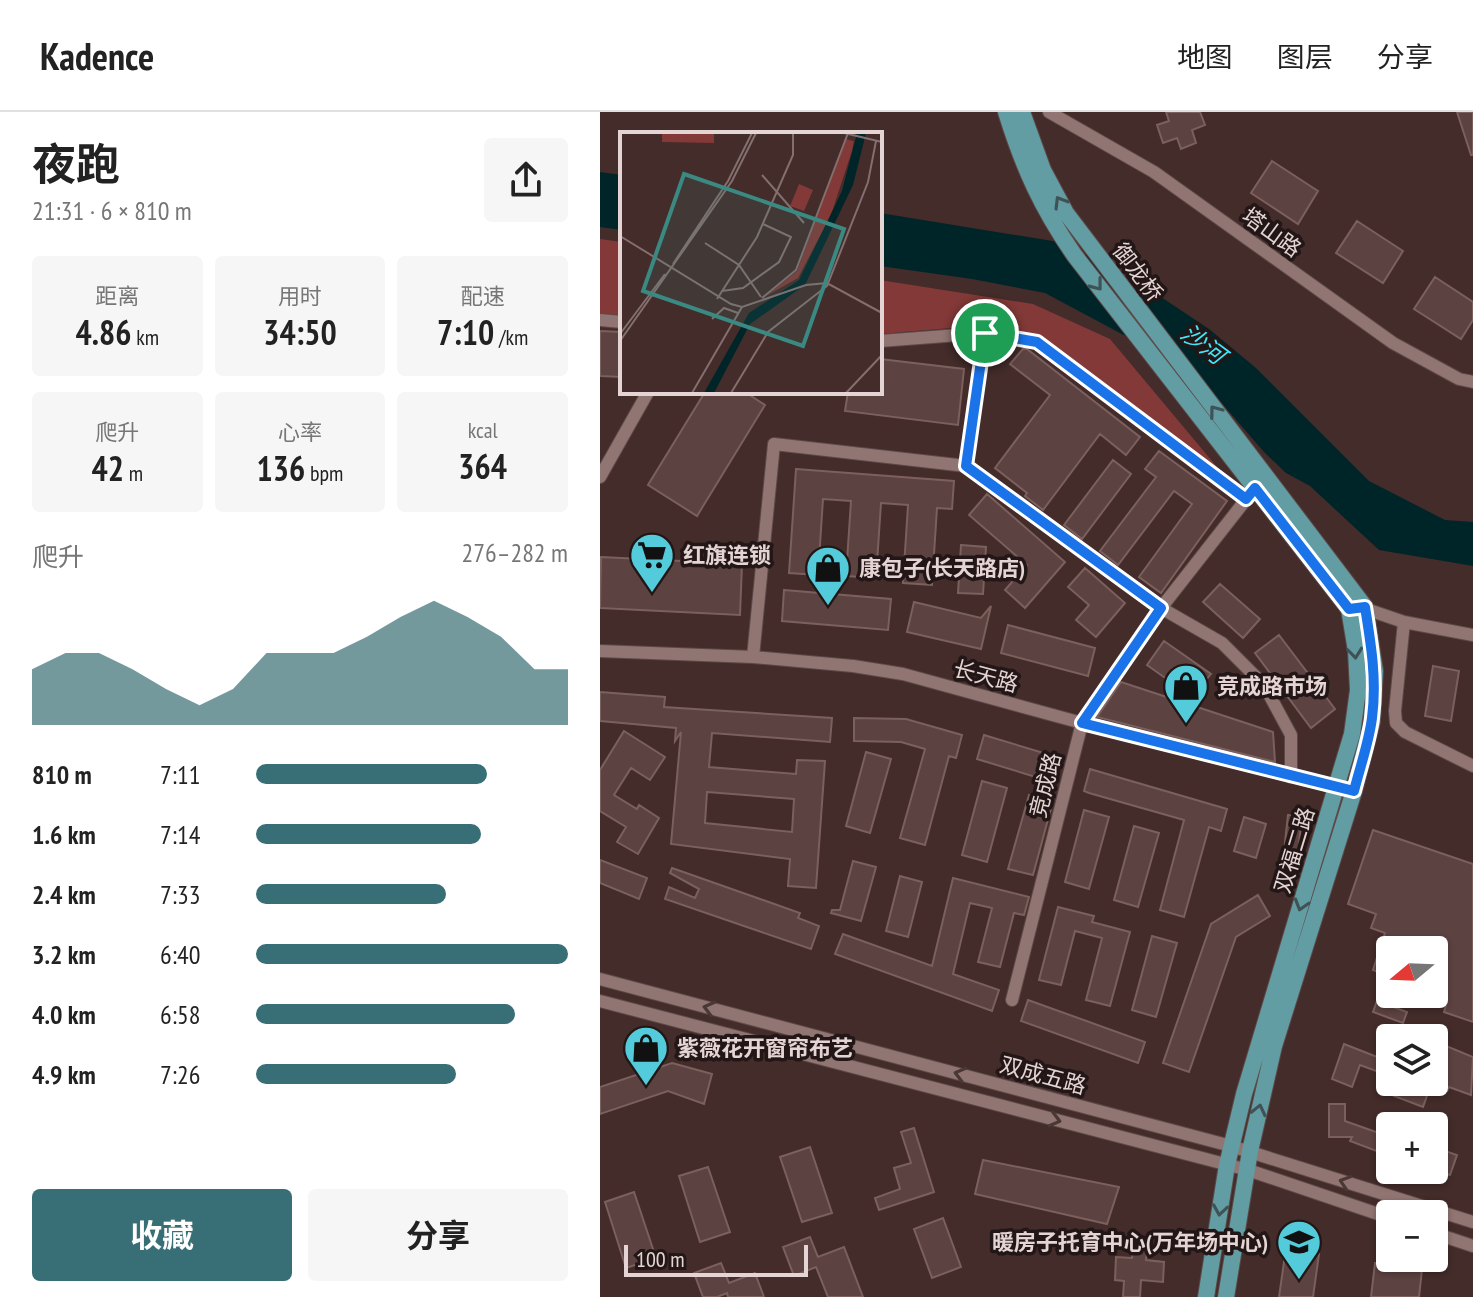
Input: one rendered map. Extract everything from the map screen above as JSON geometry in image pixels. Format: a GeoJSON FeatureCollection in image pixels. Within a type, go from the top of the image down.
{"type":"FeatureCollection","features":[{"type":"Feature","properties":{"kind":"main road"},"geometry":{"type":"LineString","coordinates":[[1006,112],[1034,171]]}},
{"type":"Feature","properties":{"kind":"main road"},"geometry":{"type":"LineString","coordinates":[[1022,112],[1034,171]]}},
{"type":"Feature","properties":{"kind":"main road","name":"御龙桥"},"geometry":{"type":"LineString","coordinates":[[1034,171],[1049,218],[1075,256],[1225,450]]}},
{"type":"Feature","properties":{"kind":"main road","name":"御龙桥"},"geometry":{"type":"LineString","coordinates":[[1034,171],[1254,487]]}},
{"type":"Feature","properties":{"kind":"main road","name":"双福二路"},"geometry":{"type":"LineString","coordinates":[[1225,450],[1357,608],[1375,671],[1372,722],[1354,791],[1274,1046],[1250,1151],[1226,1297]]}},
{"type":"Feature","properties":{"kind":"main road","name":"双福二路"},"geometry":{"type":"LineString","coordinates":[[1206,1297],[1231,1146],[1352,734],[1358,690],[1357,608]]}},
{"type":"Feature","properties":{"kind":"street","name":"塔山路"},"geometry":{"type":"LineString","coordinates":[[1049,112],[1154,172],[1393,343],[1459,379],[1473,382]]}},
{"type":"Feature","properties":{"kind":"street"},"geometry":{"type":"LineString","coordinates":[[600,320],[620,322]]}},
{"type":"Feature","properties":{"kind":"street"},"geometry":{"type":"LineString","coordinates":[[882,341],[985,333],[1037,342],[1254,487]]}},
{"type":"Feature","properties":{"kind":"street"},"geometry":{"type":"LineString","coordinates":[[966,466],[985,333]]}},
{"type":"Feature","properties":{"kind":"street"},"geometry":{"type":"LineString","coordinates":[[600,477],[647,394]]}},
{"type":"Feature","properties":{"kind":"street"},"geometry":{"type":"LineString","coordinates":[[753,657],[774,444],[966,466],[1161,608],[1222,643],[1264,685],[1291,735],[1291,777]]}},
{"type":"Feature","properties":{"kind":"street","name":"竞成路"},"geometry":{"type":"LineString","coordinates":[[1012,1000],[1082,723],[1161,608],[1254,487]]}},
{"type":"Feature","properties":{"kind":"street"},"geometry":{"type":"LineString","coordinates":[[1357,608],[1404,622],[1473,635]]}},
{"type":"Feature","properties":{"kind":"street"},"geometry":{"type":"LineString","coordinates":[[1404,622],[1396,723],[1405,732],[1473,766]]}},
{"type":"Feature","properties":{"kind":"street","name":"长天路"},"geometry":{"type":"LineString","coordinates":[[600,651],[753,657],[903,674],[1082,723],[1354,791]]}},
{"type":"Feature","properties":{"kind":"street","name":"双成五路"},"geometry":{"type":"LineString","coordinates":[[600,979],[1250,1151],[1473,1222]]}},
{"type":"Feature","properties":{"kind":"street","name":"双成五路"},"geometry":{"type":"LineString","coordinates":[[600,1001],[1248,1170],[1376,1213]]}},
{"type":"Feature","properties":{"kind":"street"},"geometry":{"type":"LineString","coordinates":[[1448,1238],[1473,1246]]}},
{"type":"Feature","properties":{"kind":"shaded area"},"geometry":{"type":"Polygon","coordinates":[[[600,239],[620,242],[620,316],[600,314],[600,239]]]}},
{"type":"Feature","properties":{"kind":"shaded area"},"geometry":{"type":"Polygon","coordinates":[[[882,280],[1033,304],[1110,339],[1222,473],[1039,335],[986,325],[882,334],[882,280]]]}},
{"type":"Feature","properties":{"kind":"water"},"geometry":{"type":"Polygon","coordinates":[[[600,172],[620,175],[620,230],[600,227],[600,172]]]}},
{"type":"Feature","properties":{"kind":"water","name":"沙河"},"geometry":{"type":"Polygon","coordinates":[[[882,213],[1065,243],[1155,293],[1209,329],[1256,368],[1369,481],[1445,520],[1473,522],[1473,566],[1379,550],[1310,486],[1286,473],[1212,392],[1133,340],[1045,293],[882,266],[882,213]]]}},
{"type":"Feature","properties":{"kind":"building"},"geometry":{"type":"Polygon","coordinates":[[[1166,112],[1200,112],[1205,125],[1192,130],[1196,143],[1181,149],[1177,138],[1163,143],[1157,125],[1169,121],[1166,112]]]}},
{"type":"Feature","properties":{"kind":"building"},"geometry":{"type":"Polygon","coordinates":[[[1457,112],[1473,112],[1473,155],[1471,155],[1457,112]]]}},
{"type":"Feature","properties":{"kind":"building"},"geometry":{"type":"Polygon","coordinates":[[[1272,161],[1318,191],[1298,224],[1251,193],[1272,161]]]}},
{"type":"Feature","properties":{"kind":"building"},"geometry":{"type":"Polygon","coordinates":[[[1357,221],[1403,251],[1383,283],[1336,253],[1357,221]]]}},
{"type":"Feature","properties":{"kind":"building"},"geometry":{"type":"Polygon","coordinates":[[[1435,277],[1473,302],[1473,320],[1461,339],[1414,309],[1435,277]]]}},
{"type":"Feature","properties":{"kind":"building"},"geometry":{"type":"Polygon","coordinates":[[[600,331],[620,332],[620,377],[600,376],[600,331]]]}},
{"type":"Feature","properties":{"kind":"building"},"geometry":{"type":"Polygon","coordinates":[[[1023,349],[1027,349],[1140,437],[1126,455],[1100,434],[1043,510],[995,468],[1050,395],[1010,364],[1023,349]]]}},
{"type":"Feature","properties":{"kind":"building"},"geometry":{"type":"Polygon","coordinates":[[[882,359],[964,369],[958,425],[845,411],[848,394],[882,394],[882,359]]]}},
{"type":"Feature","properties":{"kind":"building"},"geometry":{"type":"Polygon","coordinates":[[[704,394],[748,394],[765,405],[697,516],[648,485],[704,394]]]}},
{"type":"Feature","properties":{"kind":"building"},"geometry":{"type":"Polygon","coordinates":[[[1159,451],[1227,501],[1161,593],[1139,577],[1192,504],[1174,491],[1118,565],[1100,551],[1156,477],[1145,469],[1159,451]]]}},
{"type":"Feature","properties":{"kind":"building"},"geometry":{"type":"Polygon","coordinates":[[[1113,460],[1131,474],[1082,539],[1064,525],[1113,460]]]}},
{"type":"Feature","properties":{"kind":"building"},"geometry":{"type":"Polygon","coordinates":[[[796,469],[954,481],[952,509],[937,508],[932,585],[903,583],[908,505],[881,503],[876,578],[846,576],[851,501],[823,499],[818,575],[789,573],[796,469]]]}},
{"type":"Feature","properties":{"kind":"building"},"geometry":{"type":"Polygon","coordinates":[[[987,494],[1065,562],[1025,608],[1005,590],[1027,565],[969,515],[987,494]]]}},
{"type":"Feature","properties":{"kind":"building"},"geometry":{"type":"Polygon","coordinates":[[[961,545],[986,547],[983,594],[958,593],[961,545]]]}},
{"type":"Feature","properties":{"kind":"building"},"geometry":{"type":"Polygon","coordinates":[[[601,557],[742,564],[740,615],[600,608],[601,557]]]}},
{"type":"Feature","properties":{"kind":"building"},"geometry":{"type":"Polygon","coordinates":[[[1085,568],[1125,603],[1096,637],[1076,620],[1089,605],[1068,587],[1085,568]]]}},
{"type":"Feature","properties":{"kind":"building"},"geometry":{"type":"Polygon","coordinates":[[[1220,584],[1260,619],[1243,638],[1203,602],[1220,584]]]}},
{"type":"Feature","properties":{"kind":"building"},"geometry":{"type":"Polygon","coordinates":[[[784,590],[891,599],[888,630],[782,621],[784,590]]]}},
{"type":"Feature","properties":{"kind":"building"},"geometry":{"type":"Polygon","coordinates":[[[914,602],[981,618],[991,606],[981,649],[907,632],[914,602]]]}},
{"type":"Feature","properties":{"kind":"building"},"geometry":{"type":"Polygon","coordinates":[[[1008,625],[1095,648],[1088,676],[1001,653],[1008,625]]]}},
{"type":"Feature","properties":{"kind":"building"},"geometry":{"type":"Polygon","coordinates":[[[1279,635],[1335,709],[1311,728],[1255,653],[1279,635]]]}},
{"type":"Feature","properties":{"kind":"building"},"geometry":{"type":"Polygon","coordinates":[[[1164,641],[1211,674],[1199,688],[1175,671],[1168,680],[1147,665],[1164,641]]]}},
{"type":"Feature","properties":{"kind":"building"},"geometry":{"type":"Polygon","coordinates":[[[1433,666],[1459,671],[1451,721],[1425,716],[1433,666]]]}},
{"type":"Feature","properties":{"kind":"building","name":"竞成路市场"},"geometry":{"type":"Polygon","coordinates":[[[1121,682],[1273,732],[1275,762],[1097,717],[1121,682]]]}},
{"type":"Feature","properties":{"kind":"building"},"geometry":{"type":"Polygon","coordinates":[[[600,692],[665,697],[664,707],[832,718],[830,742],[712,733],[709,767],[796,774],[797,760],[825,761],[816,888],[788,886],[790,859],[671,844],[681,732],[675,741],[676,728],[600,721],[600,692]],[[707,792],[705,823],[792,832],[794,799],[707,792]]]}},
{"type":"Feature","properties":{"kind":"building"},"geometry":{"type":"Polygon","coordinates":[[[854,718],[906,719],[962,735],[956,758],[949,756],[925,845],[900,838],[925,749],[901,742],[854,741],[854,718]]]}},
{"type":"Feature","properties":{"kind":"building"},"geometry":{"type":"Polygon","coordinates":[[[624,731],[665,757],[650,780],[631,768],[614,795],[637,809],[639,805],[659,818],[638,854],[617,842],[626,827],[600,811],[600,770],[624,731]]]}},
{"type":"Feature","properties":{"kind":"building"},"geometry":{"type":"Polygon","coordinates":[[[984,735],[1060,758],[1052,782],[977,759],[984,735]]]}},
{"type":"Feature","properties":{"kind":"building"},"geometry":{"type":"Polygon","coordinates":[[[866,752],[891,759],[870,833],[846,826],[866,752]]]}},
{"type":"Feature","properties":{"kind":"building"},"geometry":{"type":"Polygon","coordinates":[[[1090,769],[1227,809],[1221,831],[1209,827],[1184,917],[1160,910],[1184,820],[1084,791],[1090,769]]]}},
{"type":"Feature","properties":{"kind":"building"},"geometry":{"type":"Polygon","coordinates":[[[982,781],[1007,788],[987,862],[962,855],[982,781]]]}},
{"type":"Feature","properties":{"kind":"building"},"geometry":{"type":"Polygon","coordinates":[[[1029,795],[1053,801],[1033,875],[1008,869],[1029,795]]]}},
{"type":"Feature","properties":{"kind":"building"},"geometry":{"type":"Polygon","coordinates":[[[1084,810],[1109,817],[1089,889],[1065,882],[1084,810]]]}},
{"type":"Feature","properties":{"kind":"building"},"geometry":{"type":"Polygon","coordinates":[[[1288,815],[1302,816],[1297,861],[1283,860],[1288,815]]]}},
{"type":"Feature","properties":{"kind":"building"},"geometry":{"type":"Polygon","coordinates":[[[1244,817],[1266,824],[1256,858],[1234,851],[1244,817]]]}},
{"type":"Feature","properties":{"kind":"building"},"geometry":{"type":"Polygon","coordinates":[[[1134,826],[1159,833],[1138,907],[1114,900],[1134,826]]]}},
{"type":"Feature","properties":{"kind":"building"},"geometry":{"type":"Polygon","coordinates":[[[1373,830],[1473,864],[1473,1022],[1444,1012],[1448,1008],[1448,936],[1384,936],[1385,933],[1371,928],[1376,914],[1348,904],[1373,830]]]}},
{"type":"Feature","properties":{"kind":"building"},"geometry":{"type":"Polygon","coordinates":[[[600,860],[647,878],[639,899],[600,883],[600,860]]]}},
{"type":"Feature","properties":{"kind":"building"},"geometry":{"type":"Polygon","coordinates":[[[853,861],[876,867],[861,921],[831,913],[832,910],[840,910],[853,861]]]}},
{"type":"Feature","properties":{"kind":"building"},"geometry":{"type":"Polygon","coordinates":[[[672,868],[800,913],[798,918],[819,926],[811,949],[665,899],[669,887],[695,898],[699,889],[670,873],[672,868]]]}},
{"type":"Feature","properties":{"kind":"building"},"geometry":{"type":"Polygon","coordinates":[[[900,876],[922,882],[908,937],[886,931],[900,876]]]}},
{"type":"Feature","properties":{"kind":"building"},"geometry":{"type":"Polygon","coordinates":[[[953,878],[1029,897],[1024,915],[1014,913],[1000,967],[978,962],[992,908],[970,903],[953,974],[999,990],[992,1011],[835,954],[843,934],[932,966],[953,878]]]}},
{"type":"Feature","properties":{"kind":"building"},"geometry":{"type":"Polygon","coordinates":[[[1258,895],[1270,916],[1236,937],[1189,1072],[1163,1063],[1211,924],[1258,895]]]}},
{"type":"Feature","properties":{"kind":"building"},"geometry":{"type":"Polygon","coordinates":[[[1058,907],[1094,916],[1092,922],[1130,932],[1110,1006],[1086,1000],[1102,938],[1075,931],[1061,985],[1039,980],[1058,907]]]}},
{"type":"Feature","properties":{"kind":"building"},"geometry":{"type":"Polygon","coordinates":[[[1152,936],[1177,943],[1156,1017],[1132,1010],[1152,936]]]}},
{"type":"Feature","properties":{"kind":"building"},"geometry":{"type":"Polygon","coordinates":[[[1028,1000],[1145,1042],[1138,1063],[1021,1021],[1028,1000]]]}},
{"type":"Feature","properties":{"kind":"building"},"geometry":{"type":"Polygon","coordinates":[[[1376,1004],[1376,1008],[1396,1008],[1407,1012],[1403,1023],[1373,1012],[1376,1004]]]}},
{"type":"Feature","properties":{"kind":"building"},"geometry":{"type":"Polygon","coordinates":[[[1344,1044],[1376,1057],[1376,1071],[1360,1065],[1352,1087],[1332,1079],[1344,1044]]]}},
{"type":"Feature","properties":{"kind":"building"},"geometry":{"type":"Polygon","coordinates":[[[1448,1047],[1473,1057],[1471,1095],[1449,1087],[1448,1047]]]}},
{"type":"Feature","properties":{"kind":"building"},"geometry":{"type":"Polygon","coordinates":[[[672,1063],[712,1074],[704,1104],[668,1091],[600,1114],[600,1087],[672,1063]]]}},
{"type":"Feature","properties":{"kind":"building"},"geometry":{"type":"Polygon","coordinates":[[[1394,1096],[1427,1096],[1423,1107],[1394,1096]]]}},
{"type":"Feature","properties":{"kind":"building"},"geometry":{"type":"Polygon","coordinates":[[[1329,1104],[1345,1104],[1345,1121],[1376,1132],[1376,1151],[1350,1141],[1352,1137],[1329,1137],[1329,1104]]]}},
{"type":"Feature","properties":{"kind":"building"},"geometry":{"type":"Polygon","coordinates":[[[914,1128],[934,1192],[879,1210],[875,1198],[900,1189],[894,1168],[911,1163],[901,1132],[914,1128]]]}},
{"type":"Feature","properties":{"kind":"building"},"geometry":{"type":"Polygon","coordinates":[[[810,1147],[832,1213],[802,1222],[780,1157],[810,1147]]]}},
{"type":"Feature","properties":{"kind":"building"},"geometry":{"type":"Polygon","coordinates":[[[1448,1152],[1457,1155],[1448,1174],[1448,1152]]]}},
{"type":"Feature","properties":{"kind":"building"},"geometry":{"type":"Polygon","coordinates":[[[983,1160],[1119,1187],[1107,1224],[975,1194],[983,1160]]]}},
{"type":"Feature","properties":{"kind":"building"},"geometry":{"type":"Polygon","coordinates":[[[708,1167],[730,1232],[700,1242],[679,1176],[708,1167]]]}},
{"type":"Feature","properties":{"kind":"building"},"geometry":{"type":"Polygon","coordinates":[[[634,1192],[656,1258],[626,1268],[605,1202],[634,1192]]]}},
{"type":"Feature","properties":{"kind":"building"},"geometry":{"type":"Polygon","coordinates":[[[943,1218],[961,1267],[932,1278],[914,1229],[943,1218]]]}},
{"type":"Feature","properties":{"kind":"building"},"geometry":{"type":"Polygon","coordinates":[[[810,1237],[818,1257],[844,1247],[863,1297],[828,1297],[816,1267],[794,1276],[783,1247],[810,1237]]]}},
{"type":"Feature","properties":{"kind":"building"},"geometry":{"type":"Polygon","coordinates":[[[1286,1248],[1319,1254],[1313,1297],[1279,1297],[1286,1248]]]}},
{"type":"Feature","properties":{"kind":"building"},"geometry":{"type":"Polygon","coordinates":[[[1133,1249],[1147,1250],[1146,1260],[1164,1262],[1163,1282],[1141,1280],[1140,1297],[1123,1297],[1124,1281],[1115,1280],[1116,1257],[1132,1258],[1133,1249]]]}},
{"type":"Feature","properties":{"kind":"building"},"geometry":{"type":"Polygon","coordinates":[[[721,1263],[729,1283],[755,1273],[764,1297],[728,1297],[727,1293],[703,1297],[694,1273],[721,1263]]]}},
{"type":"Feature","properties":{"kind":"building"},"geometry":{"type":"Polygon","coordinates":[[[1375,1263],[1376,1272],[1422,1272],[1419,1297],[1371,1297],[1375,1263]]]}},
{"type":"Feature","properties":{"kind":"place","name":"红旗连锁"},"geometry":{"type":"Point","coordinates":[652,594]}},
{"type":"Feature","properties":{"kind":"place","name":"康包子(长天路店)"},"geometry":{"type":"Point","coordinates":[828,607]}},
{"type":"Feature","properties":{"kind":"place","name":"竞成路市场"},"geometry":{"type":"Point","coordinates":[1186,725]}},
{"type":"Feature","properties":{"kind":"place","name":"紫薇花开窗帘布艺"},"geometry":{"type":"Point","coordinates":[646,1087]}},
{"type":"Feature","properties":{"kind":"place","name":"暖房子托育中心(万年场中心)"},"geometry":{"type":"Point","coordinates":[1299,1281]}},
{"type":"Feature","properties":{"kind":"route"},"geometry":{"type":"LineString","coordinates":[[985,333],[1037,342],[1246,499],[1255,488],[1349,609],[1365,607],[1375,671],[1374,694],[1372,722],[1354,791],[1082,723],[1161,608],[966,466],[985,333]]}}]}
